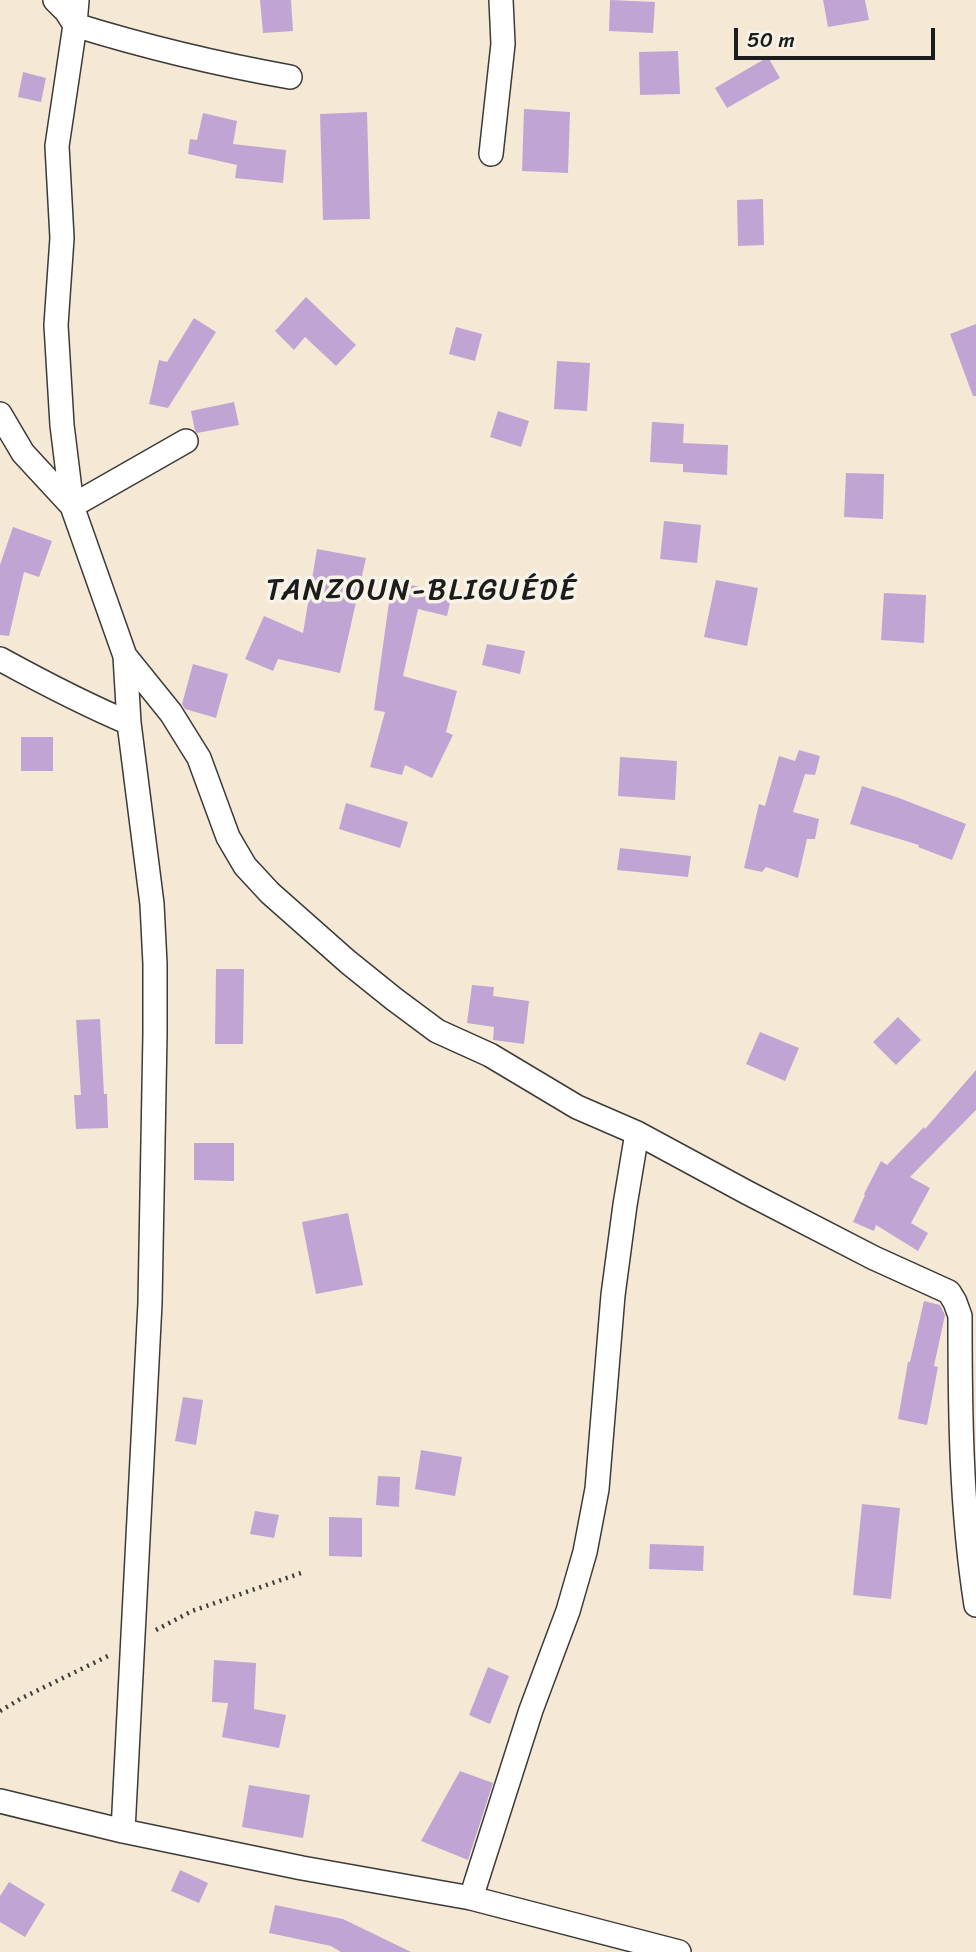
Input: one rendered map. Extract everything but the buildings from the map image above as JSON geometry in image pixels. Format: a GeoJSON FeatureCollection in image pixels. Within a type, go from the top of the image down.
{"type":"FeatureCollection","features":[{"type":"Feature","properties":{"kind":"street"},"geometry":{"type":"LineString","coordinates":[[55,0],[75,25],[133,43],[224,65],[290,77]]}},
{"type":"Feature","properties":{"kind":"street"},"geometry":{"type":"LineString","coordinates":[[77,0],[57,146],[62,238],[56,325],[62,425],[72,506],[125,656],[129,723],[152,904],[155,964],[150,1303],[123,1831]]}},
{"type":"Feature","properties":{"kind":"street"},"geometry":{"type":"LineString","coordinates":[[491,154],[503,44],[501,0]]}},
{"type":"Feature","properties":{"kind":"street"},"geometry":{"type":"LineString","coordinates":[[0,414],[23,453],[72,506]]}},
{"type":"Feature","properties":{"kind":"street"},"geometry":{"type":"LineString","coordinates":[[72,506],[186,441]]}},
{"type":"Feature","properties":{"kind":"street"},"geometry":{"type":"LineString","coordinates":[[125,656],[171,713],[199,758],[228,837],[245,866],[270,893],[394,999],[437,1031],[490,1055],[577,1107],[637,1132],[863,1252],[949,1292],[960,1316],[960,1419],[964,1494],[975,1594]]}},
{"type":"Feature","properties":{"kind":"street"},"geometry":{"type":"LineString","coordinates":[[0,659],[93,708],[129,723]]}},
{"type":"Feature","properties":{"kind":"street"},"geometry":{"type":"LineString","coordinates":[[471,1898],[531,1710],[568,1612],[585,1552],[597,1489],[613,1296],[637,1132]]}},
{"type":"Feature","properties":{"kind":"street"},"geometry":{"type":"LineString","coordinates":[[0,1801],[123,1831],[302,1868],[471,1898],[679,1952]]}},
{"type":"Feature","properties":{"kind":"district","name":"TANZOUN-BLIGUÉDÉ"},"geometry":{"type":"Point","coordinates":[422,591]}}]}
